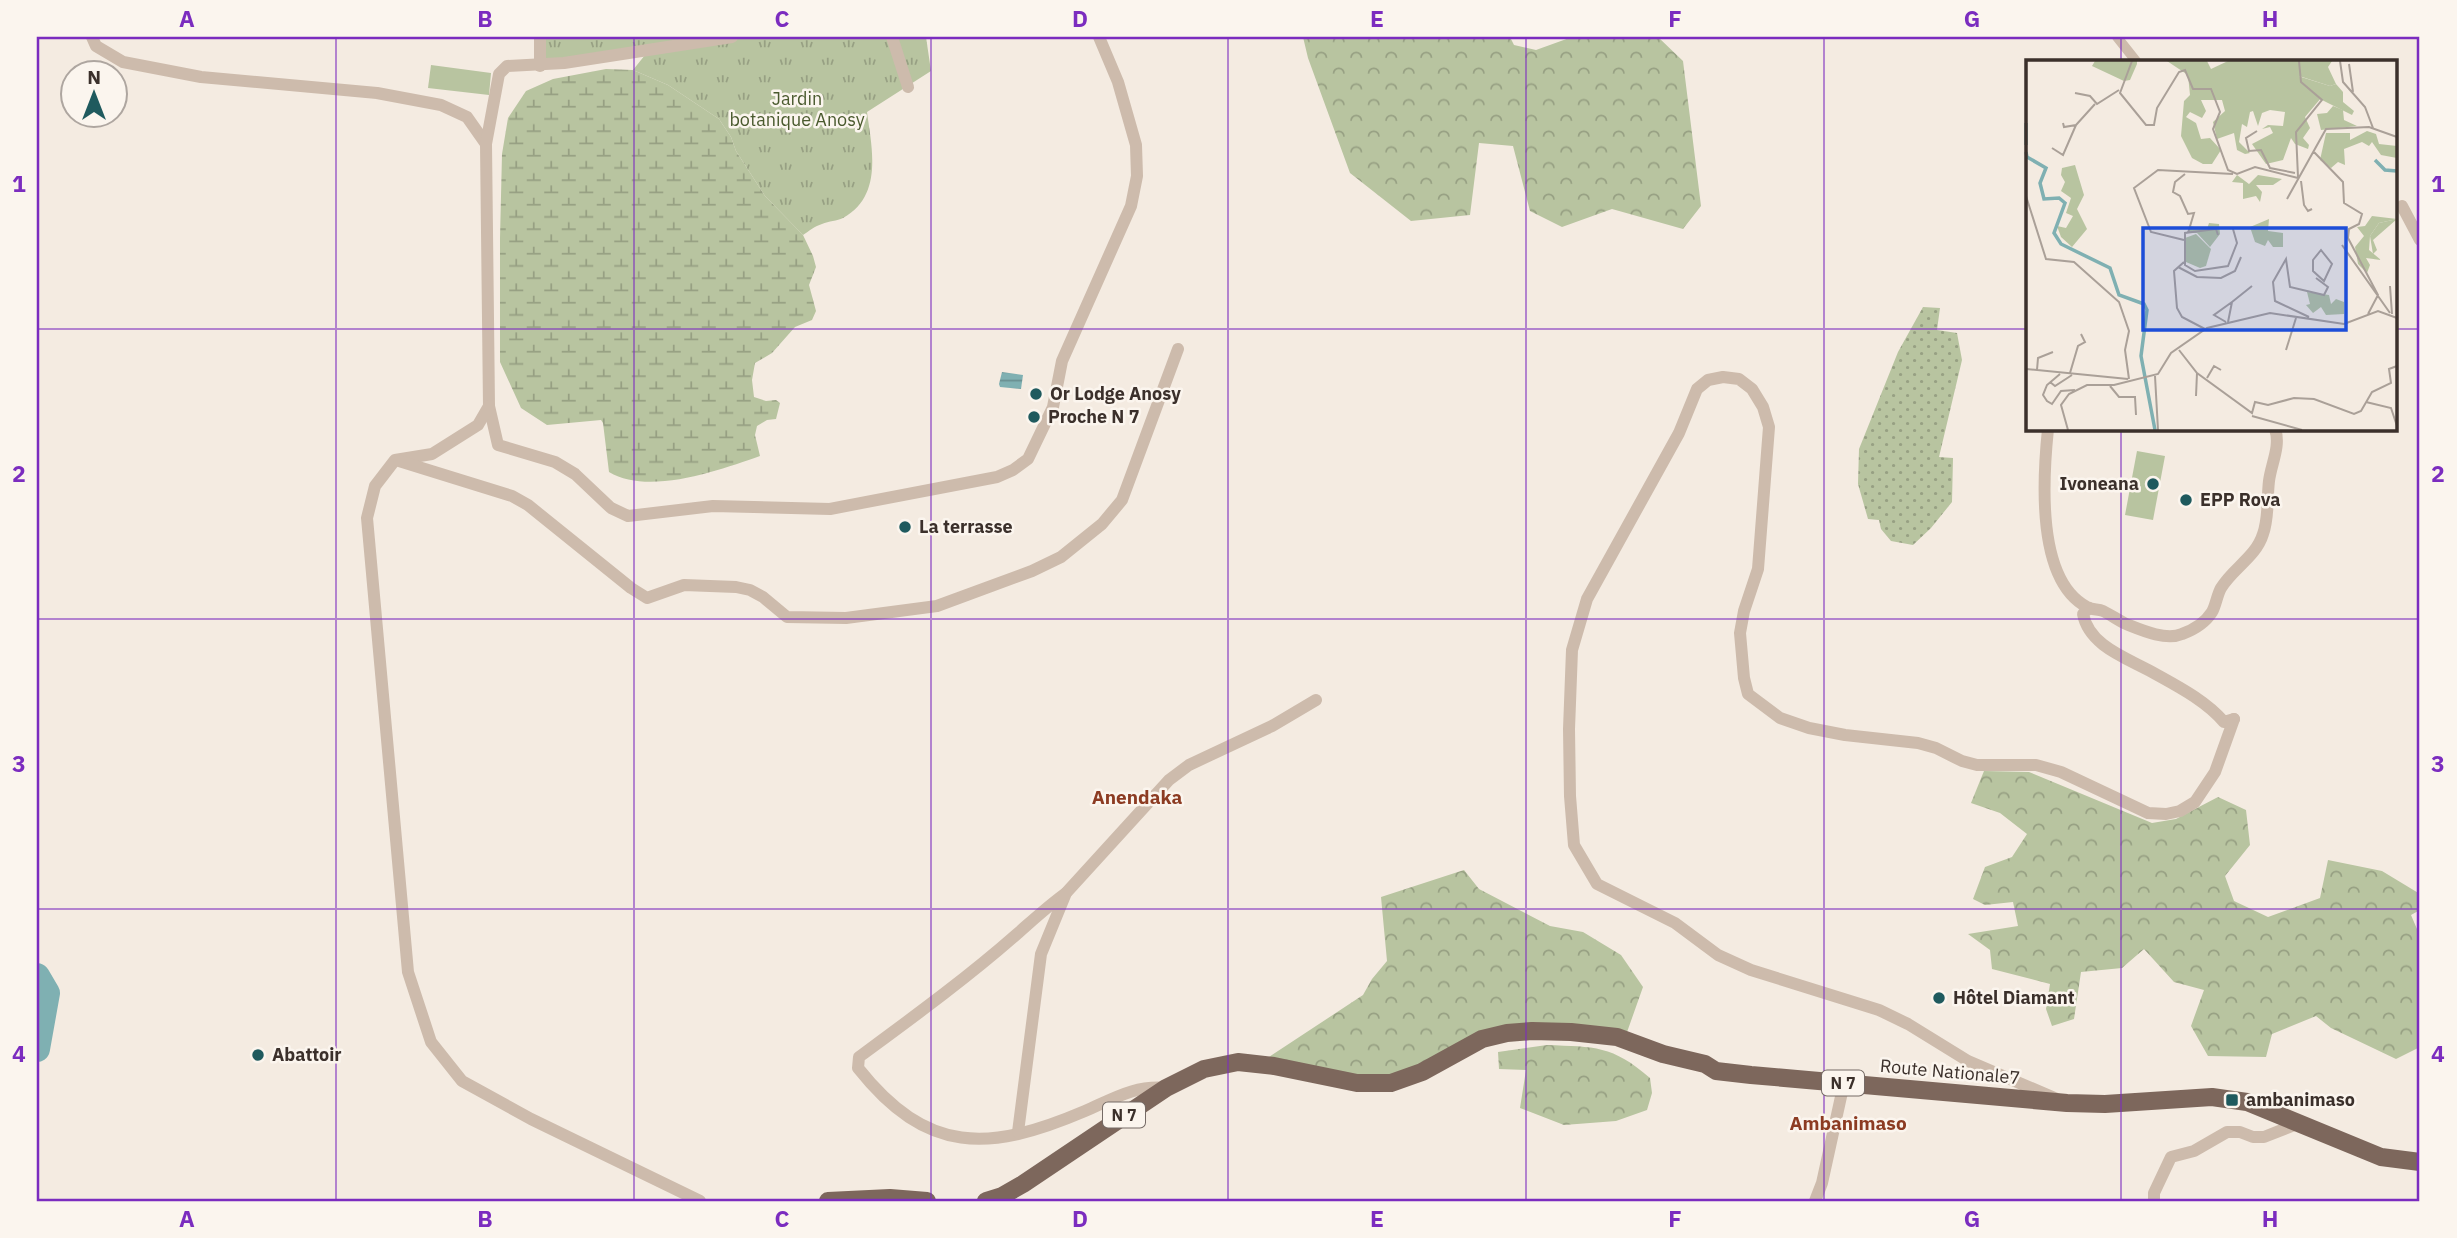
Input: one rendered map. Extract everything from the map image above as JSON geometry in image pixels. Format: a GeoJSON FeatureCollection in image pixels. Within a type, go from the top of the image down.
{"type":"FeatureCollection","features":[{"type":"Feature","properties":{"kind":"main road","name":"Route Nationale7"},"geometry":{"type":"LineString","coordinates":[[1166,1088],[1203,1069],[1238,1062],[1273,1066],[1357,1083],[1391,1083],[1422,1072],[1482,1040],[1507,1033],[1572,1032],[1617,1038],[1663,1054],[1705,1064],[1716,1070],[2067,1103],[2105,1104],[2212,1097],[2247,1102],[2381,1157],[2420,1162]]}},
{"type":"Feature","properties":{"kind":"main road","name":"N 7"},"geometry":{"type":"LineString","coordinates":[[986,1201],[1002,1196],[1023,1184],[1166,1088]]}},
{"type":"Feature","properties":{"kind":"main road"},"geometry":{"type":"LineString","coordinates":[[828,1201],[890,1198],[927,1201]]}},
{"type":"Feature","properties":{"kind":"street"},"geometry":{"type":"LineString","coordinates":[[92,37],[96,46],[123,62],[201,76],[377,93],[441,105],[467,117],[486,144]]}},
{"type":"Feature","properties":{"kind":"street"},"geometry":{"type":"LineString","coordinates":[[540,37],[540,66]]}},
{"type":"Feature","properties":{"kind":"street"},"geometry":{"type":"LineString","coordinates":[[732,37],[540,66],[506,66],[499,74],[486,144],[489,406],[498,445],[555,462],[575,474],[611,508],[628,516],[713,506],[830,509],[997,478],[1028,459],[1053,407],[1062,361],[1131,206],[1136,176],[1136,145],[1118,82],[1100,37]]}},
{"type":"Feature","properties":{"kind":"street"},"geometry":{"type":"LineString","coordinates":[[892,37],[908,87]]}},
{"type":"Feature","properties":{"kind":"street"},"geometry":{"type":"LineString","coordinates":[[2117,37],[2135,60]]}},
{"type":"Feature","properties":{"kind":"street"},"geometry":{"type":"LineString","coordinates":[[2402,206],[2420,240]]}},
{"type":"Feature","properties":{"kind":"street"},"geometry":{"type":"LineString","coordinates":[[395,460],[512,496],[528,505],[647,598],[684,585],[736,587],[763,597],[788,617],[846,618],[937,606],[1042,567],[1061,557],[1102,524],[1122,500],[1178,349]]}},
{"type":"Feature","properties":{"kind":"street"},"geometry":{"type":"LineString","coordinates":[[2067,1103],[1968,1061],[1908,1024],[1879,1010],[1751,970],[1718,955],[1675,923],[1597,884],[1574,845],[1570,796],[1572,650],[1587,599],[1679,433],[1698,389],[1708,380],[1723,377],[1739,379],[1752,388],[1763,407],[1769,427],[1758,569],[1744,611],[1740,633],[1748,694],[1780,718],[1833,733],[1918,743],[1978,765],[2036,765],[2062,772],[2148,813],[2166,814],[2180,811],[2195,802],[2215,772],[2234,719],[2224,722],[2211,708],[2152,672],[2115,654],[2085,624],[2083,614],[2089,608]]}},
{"type":"Feature","properties":{"kind":"street"},"geometry":{"type":"LineString","coordinates":[[489,406],[478,425],[432,454],[395,460],[375,486],[367,518],[408,972],[431,1042],[462,1082],[531,1119],[700,1201]]}},
{"type":"Feature","properties":{"kind":"street"},"geometry":{"type":"LineString","coordinates":[[2048,430],[2044,465],[2046,524],[2053,562],[2062,581],[2089,608],[2101,610],[2120,621],[2163,635],[2179,636],[2199,626],[2212,612],[2221,588],[2255,552],[2264,533],[2269,477],[2276,449],[2275,430]]}},
{"type":"Feature","properties":{"kind":"street"},"geometry":{"type":"LineString","coordinates":[[1166,1088],[1138,1088],[1054,1124],[1007,1137],[981,1140],[957,1138],[927,1129],[897,1109],[858,1068],[859,1057],[1066,893],[1169,780],[1189,765],[1272,726],[1316,700]]}},
{"type":"Feature","properties":{"kind":"street"},"geometry":{"type":"LineString","coordinates":[[1018,1132],[1041,954],[1066,893]]}},
{"type":"Feature","properties":{"kind":"street"},"geometry":{"type":"LineString","coordinates":[[1815,1201],[1822,1183],[1843,1083]]}},
{"type":"Feature","properties":{"kind":"street"},"geometry":{"type":"LineString","coordinates":[[2154,1201],[2154,1193],[2171,1157],[2194,1151],[2227,1132],[2264,1137],[2297,1124]]}},
{"type":"Feature","properties":{"kind":"green space","name":"Jardin botanique Anosy"},"geometry":{"type":"Polygon","coordinates":[[[542,37],[926,37],[931,71],[867,112],[872,171],[864,197],[856,209],[843,218],[819,225],[803,235],[765,196],[719,119],[668,85],[633,70],[649,50],[542,60],[542,37]]]}},
{"type":"Feature","properties":{"kind":"green space"},"geometry":{"type":"Polygon","coordinates":[[[1303,37],[1510,37],[1514,45],[1536,50],[1572,37],[1658,37],[1683,61],[1701,206],[1683,229],[1612,209],[1562,227],[1530,211],[1513,146],[1479,143],[1470,215],[1411,221],[1350,173],[1308,58],[1303,37]]]}},
{"type":"Feature","properties":{"kind":"green space"},"geometry":{"type":"Polygon","coordinates":[[[431,65],[491,73],[489,95],[428,88],[431,65]]]}},
{"type":"Feature","properties":{"kind":"green space"},"geometry":{"type":"Polygon","coordinates":[[[606,69],[633,70],[668,85],[719,119],[765,196],[803,235],[816,267],[809,285],[816,311],[812,320],[795,327],[772,353],[755,363],[752,380],[754,397],[780,403],[776,419],[767,420],[757,426],[755,435],[760,456],[705,474],[644,482],[625,479],[609,472],[601,420],[547,425],[521,408],[500,362],[502,154],[508,118],[526,91],[553,79],[606,69]]]}},
{"type":"Feature","properties":{"kind":"green space"},"geometry":{"type":"Polygon","coordinates":[[[1923,307],[1940,308],[1937,330],[1957,333],[1962,360],[1939,457],[1953,458],[1952,502],[1913,545],[1891,541],[1881,529],[1879,520],[1868,519],[1858,484],[1859,449],[1898,352],[1923,307]]]}},
{"type":"Feature","properties":{"kind":"green space"},"geometry":{"type":"Polygon","coordinates":[[[2137,451],[2165,456],[2153,520],[2125,515],[2137,451]]]}},
{"type":"Feature","properties":{"kind":"green space"},"geometry":{"type":"Polygon","coordinates":[[[1984,771],[2029,772],[2152,823],[2176,819],[2218,797],[2246,810],[2250,845],[2225,876],[2234,901],[2268,917],[2320,898],[2328,860],[2382,871],[2420,894],[2420,910],[2411,915],[2420,936],[2420,1047],[2396,1059],[2331,1028],[2316,1016],[2272,1034],[2266,1057],[2208,1056],[2191,1026],[2204,990],[2174,982],[2144,949],[2122,968],[2081,972],[2074,1019],[2052,1026],[2046,1009],[2050,984],[1992,969],[1990,950],[1968,934],[2018,926],[2013,902],[1985,905],[1973,899],[1985,867],[2012,857],[2027,834],[2000,813],[1971,803],[1984,771]]]}},
{"type":"Feature","properties":{"kind":"green space"},"geometry":{"type":"Polygon","coordinates":[[[1464,870],[1479,889],[1550,926],[1583,932],[1621,955],[1643,987],[1626,1035],[1548,1024],[1379,1083],[1269,1057],[1363,995],[1387,961],[1381,897],[1464,870]]]}},
{"type":"Feature","properties":{"kind":"green space"},"geometry":{"type":"Polygon","coordinates":[[[1547,1045],[1591,1048],[1625,1059],[1650,1078],[1652,1093],[1647,1110],[1616,1121],[1564,1125],[1520,1108],[1526,1070],[1499,1069],[1498,1052],[1547,1045]]]}},
{"type":"Feature","properties":{"kind":"water"},"geometry":{"type":"Polygon","coordinates":[[[1002,372],[1023,375],[1021,389],[1000,387],[1002,372]]]}},
{"type":"Feature","properties":{"kind":"waterway"},"geometry":{"type":"LineString","coordinates":[[37,976],[47,993],[37,1049]]}},
{"type":"Feature","properties":{"kind":"place","name":"Or Lodge Anosy"},"geometry":{"type":"Point","coordinates":[1036,394]}},
{"type":"Feature","properties":{"kind":"place","name":"Proche N 7"},"geometry":{"type":"Point","coordinates":[1034,417]}},
{"type":"Feature","properties":{"kind":"place","name":"Ivoneana"},"geometry":{"type":"Point","coordinates":[2153,484]}},
{"type":"Feature","properties":{"kind":"place","name":"EPP Rova"},"geometry":{"type":"Point","coordinates":[2186,500]}},
{"type":"Feature","properties":{"kind":"place","name":"La terrasse"},"geometry":{"type":"Point","coordinates":[905,527]}},
{"type":"Feature","properties":{"kind":"place","name":"Hôtel Diamant"},"geometry":{"type":"Point","coordinates":[1939,998]}},
{"type":"Feature","properties":{"kind":"place","name":"Abattoir"},"geometry":{"type":"Point","coordinates":[258,1055]}},
{"type":"Feature","properties":{"kind":"place","name":"ambanimaso"},"geometry":{"type":"Point","coordinates":[2232,1100]}},
{"type":"Feature","properties":{"kind":"district","name":"Anendaka"},"geometry":{"type":"Point","coordinates":[1137,797]}},
{"type":"Feature","properties":{"kind":"district","name":"Ambanimaso"},"geometry":{"type":"Point","coordinates":[1848,1123]}}]}
